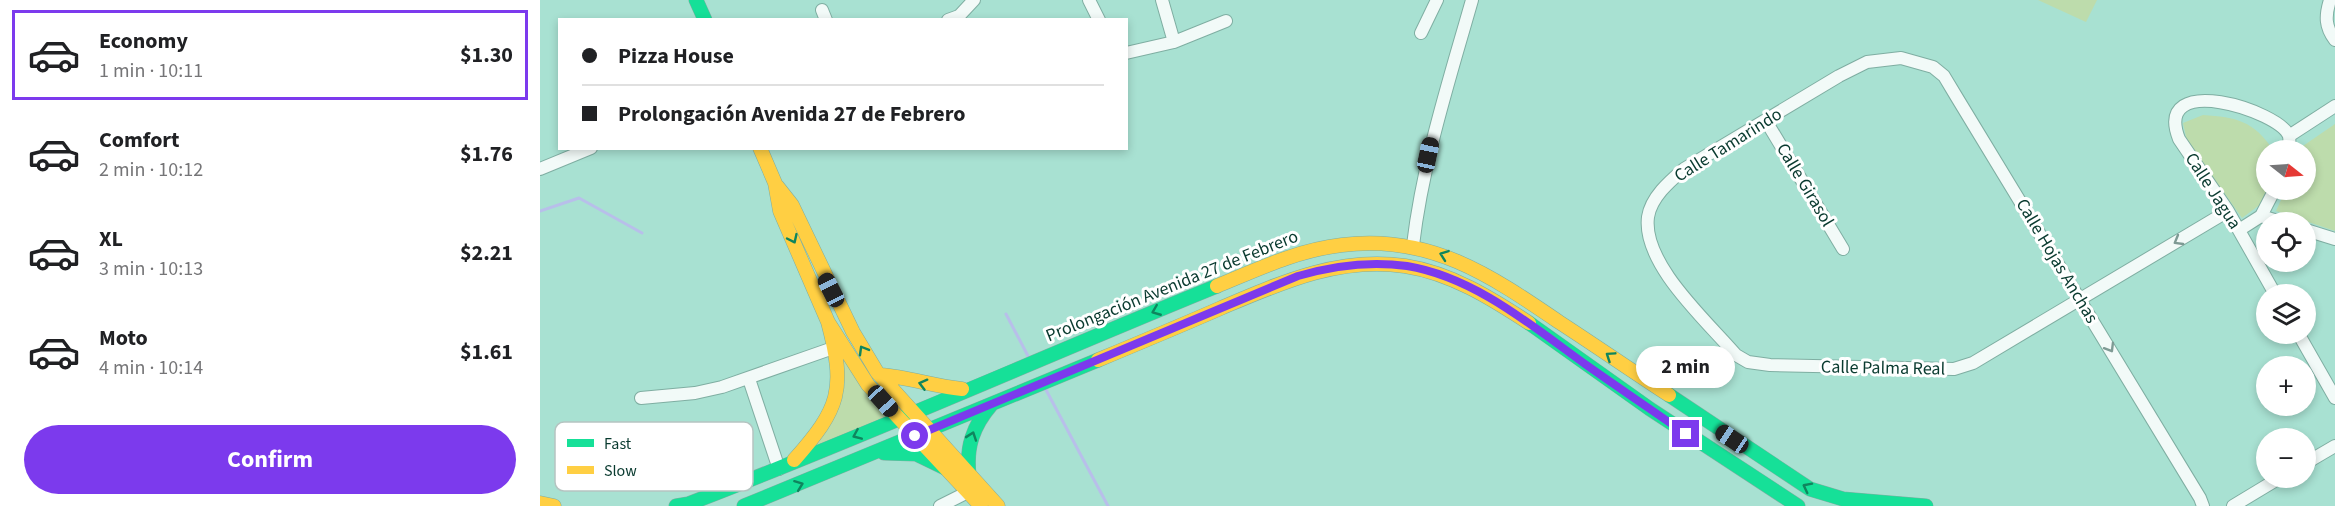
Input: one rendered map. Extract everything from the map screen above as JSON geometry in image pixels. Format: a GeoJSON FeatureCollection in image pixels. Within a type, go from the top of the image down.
{"type":"FeatureCollection","features":[{"type":"Feature","properties":{"kind":"main road"},"geometry":{"type":"LineString","coordinates":[[696,0],[704,18]]}},
{"type":"Feature","properties":{"kind":"main road"},"geometry":{"type":"LineString","coordinates":[[761,150],[775,183],[780,211],[828,322],[840,369],[836,404],[821,430],[785,467]]}},
{"type":"Feature","properties":{"kind":"main road"},"geometry":{"type":"LineString","coordinates":[[775,183],[792,205],[852,332],[880,375],[998,506]]}},
{"type":"Feature","properties":{"kind":"main road","name":"Prolongación Avenida 27 de Febrero"},"geometry":{"type":"LineString","coordinates":[[753,479],[1048,354],[1313,249],[1384,242],[1413,245],[1457,260],[1489,275],[1810,489],[1843,499],[1926,506]]}},
{"type":"Feature","properties":{"kind":"main road"},"geometry":{"type":"LineString","coordinates":[[744,506],[1298,276],[1340,267],[1382,264],[1408,266],[1457,282],[1485,296],[1722,458],[1798,506]]}},
{"type":"Feature","properties":{"kind":"main road"},"geometry":{"type":"LineString","coordinates":[[828,322],[868,385],[981,506]]}},
{"type":"Feature","properties":{"kind":"main road"},"geometry":{"type":"LineString","coordinates":[[880,375],[898,376],[930,387],[966,389]]}},
{"type":"Feature","properties":{"kind":"main road"},"geometry":{"type":"LineString","coordinates":[[969,474],[967,462],[971,436],[976,424],[992,403]]}},
{"type":"Feature","properties":{"kind":"main road"},"geometry":{"type":"LineString","coordinates":[[868,456],[900,452],[916,454],[945,468]]}},
{"type":"Feature","properties":{"kind":"main road","name":"Prolongación Avenida 27 de Febrero"},"geometry":{"type":"LineString","coordinates":[[676,506],[688,504],[722,491]]}},
{"type":"Feature","properties":{"kind":"main road"},"geometry":{"type":"LineString","coordinates":[[540,503],[554,506]]}},
{"type":"Feature","properties":{"kind":"street"},"geometry":{"type":"LineString","coordinates":[[954,18],[959,16],[974,0]]}},
{"type":"Feature","properties":{"kind":"street"},"geometry":{"type":"LineString","coordinates":[[1089,0],[1098,18]]}},
{"type":"Feature","properties":{"kind":"street"},"geometry":{"type":"LineString","coordinates":[[1162,0],[1174,42]]}},
{"type":"Feature","properties":{"kind":"street"},"geometry":{"type":"LineString","coordinates":[[1421,33],[1437,0]]}},
{"type":"Feature","properties":{"kind":"street"},"geometry":{"type":"LineString","coordinates":[[1413,245],[1417,208],[1432,138],[1472,0]]}},
{"type":"Feature","properties":{"kind":"street"},"geometry":{"type":"LineString","coordinates":[[2330,0],[2326,13],[2326,25],[2335,40]]}},
{"type":"Feature","properties":{"kind":"street"},"geometry":{"type":"LineString","coordinates":[[1128,53],[1174,42],[1226,21]]}},
{"type":"Feature","properties":{"kind":"street","name":"Calle Tamarindo"},"geometry":{"type":"LineString","coordinates":[[1748,362],[1736,355],[1657,261],[1650,238],[1648,216],[1668,182],[1684,169],[1839,76],[1867,62],[1889,58]]}},
{"type":"Feature","properties":{"kind":"street","name":"Calle Hojas Anchas"},"geometry":{"type":"LineString","coordinates":[[1889,58],[1933,67],[1944,76],[2201,502]]}},
{"type":"Feature","properties":{"kind":"street","name":"Calle Jagua"},"geometry":{"type":"LineString","coordinates":[[2269,284],[2228,211],[2179,139],[2175,117],[2191,102],[2210,99],[2271,120],[2282,126],[2289,136]]}},
{"type":"Feature","properties":{"kind":"street"},"geometry":{"type":"LineString","coordinates":[[2289,140],[2289,136],[2335,106]]}},
{"type":"Feature","properties":{"kind":"street","name":"Calle Girasol"},"geometry":{"type":"LineString","coordinates":[[1766,121],[1843,249]]}},
{"type":"Feature","properties":{"kind":"street"},"geometry":{"type":"LineString","coordinates":[[540,169],[586,150]]}},
{"type":"Feature","properties":{"kind":"street","name":"Calle Palma Real"},"geometry":{"type":"LineString","coordinates":[[1748,362],[1770,365],[1954,369],[1973,363],[2228,211]]}},
{"type":"Feature","properties":{"kind":"street"},"geometry":{"type":"LineString","coordinates":[[2239,230],[2256,219]]}},
{"type":"Feature","properties":{"kind":"street"},"geometry":{"type":"LineString","coordinates":[[2316,233],[2335,239]]}},
{"type":"Feature","properties":{"kind":"street"},"geometry":{"type":"LineString","coordinates":[[2304,344],[2335,398]]}},
{"type":"Feature","properties":{"kind":"street"},"geometry":{"type":"LineString","coordinates":[[641,398],[695,393],[749,379],[836,347]]}},
{"type":"Feature","properties":{"kind":"street"},"geometry":{"type":"LineString","coordinates":[[749,379],[785,467]]}},
{"type":"Feature","properties":{"kind":"street"},"geometry":{"type":"LineString","coordinates":[[2316,457],[2335,446]]}},
{"type":"Feature","properties":{"kind":"street"},"geometry":{"type":"LineString","coordinates":[[2233,506],[2263,488]]}},
{"type":"Feature","properties":{"kind":"street"},"geometry":{"type":"LineString","coordinates":[[940,506],[968,492]]}},
{"type":"Feature","properties":{"kind":"green space"},"geometry":{"type":"Polygon","coordinates":[[[2038,0],[2097,0],[2086,22],[2038,0]]]}},
{"type":"Feature","properties":{"kind":"green space"},"geometry":{"type":"Polygon","coordinates":[[[2203,115],[2235,119],[2251,127],[2266,140],[2256,140],[2256,200],[2264,200],[2261,204],[2242,218],[2187,141],[2183,123],[2203,115]]]}},
{"type":"Feature","properties":{"kind":"green space"},"geometry":{"type":"Polygon","coordinates":[[[2335,124],[2335,231],[2316,225],[2316,212],[2276,211],[2281,200],[2316,200],[2316,140],[2312,140],[2335,124]]]}},
{"type":"Feature","properties":{"kind":"green space"},"geometry":{"type":"Polygon","coordinates":[[[843,360],[887,416],[808,450],[843,360]]]}},
{"type":"Feature","properties":{"kind":"waterway"},"geometry":{"type":"LineString","coordinates":[[540,211],[579,198],[642,233]]}},
{"type":"Feature","properties":{"kind":"waterway"},"geometry":{"type":"LineString","coordinates":[[1006,314],[1028,356]]}},
{"type":"Feature","properties":{"kind":"waterway"},"geometry":{"type":"LineString","coordinates":[[1045,388],[1108,506]]}},
{"type":"Feature","properties":{"kind":"traffic: fast"},"geometry":{"type":"LineString","coordinates":[[696,0],[704,18]]}},
{"type":"Feature","properties":{"kind":"traffic: fast"},"geometry":{"type":"LineString","coordinates":[[753,478],[1217,286]]}},
{"type":"Feature","properties":{"kind":"traffic: fast"},"geometry":{"type":"LineString","coordinates":[[1529,323],[1650,409],[1798,506]]}},
{"type":"Feature","properties":{"kind":"traffic: fast"},"geometry":{"type":"LineString","coordinates":[[744,506],[1098,360]]}},
{"type":"Feature","properties":{"kind":"traffic: fast"},"geometry":{"type":"LineString","coordinates":[[1669,395],[1810,489],[1843,499],[1926,506]]}},
{"type":"Feature","properties":{"kind":"traffic: fast"},"geometry":{"type":"LineString","coordinates":[[969,474],[968,464],[972,437],[991,405]]}},
{"type":"Feature","properties":{"kind":"traffic: fast"},"geometry":{"type":"LineString","coordinates":[[884,453],[916,454],[945,468]]}},
{"type":"Feature","properties":{"kind":"traffic: fast"},"geometry":{"type":"LineString","coordinates":[[676,506],[688,504],[721,491]]}},
{"type":"Feature","properties":{"kind":"traffic: slow"},"geometry":{"type":"LineString","coordinates":[[761,150],[775,183],[780,211],[828,322],[868,385],[981,506]]}},
{"type":"Feature","properties":{"kind":"traffic: slow"},"geometry":{"type":"LineString","coordinates":[[777,186],[792,205],[853,332],[877,372],[998,506]]}},
{"type":"Feature","properties":{"kind":"traffic: slow"},"geometry":{"type":"LineString","coordinates":[[1217,286],[1278,261],[1310,251],[1342,245],[1374,243],[1431,252],[1483,274],[1508,289],[1669,395]]}},
{"type":"Feature","properties":{"kind":"traffic: slow"},"geometry":{"type":"LineString","coordinates":[[1098,360],[1288,281],[1333,268],[1357,265],[1405,266],[1438,274],[1485,296],[1529,323]]}},
{"type":"Feature","properties":{"kind":"traffic: slow"},"geometry":{"type":"LineString","coordinates":[[794,460],[821,426],[835,397],[837,365],[828,322]]}},
{"type":"Feature","properties":{"kind":"traffic: slow"},"geometry":{"type":"LineString","coordinates":[[880,375],[962,389]]}},
{"type":"Feature","properties":{"kind":"traffic: slow"},"geometry":{"type":"LineString","coordinates":[[540,503],[554,506]]}},
{"type":"Feature","properties":{"kind":"route"},"geometry":{"type":"LineString","coordinates":[[915,436],[1298,276],[1319,270],[1382,264],[1408,266],[1433,273],[1485,296],[1535,328],[1686,434]]}}]}
